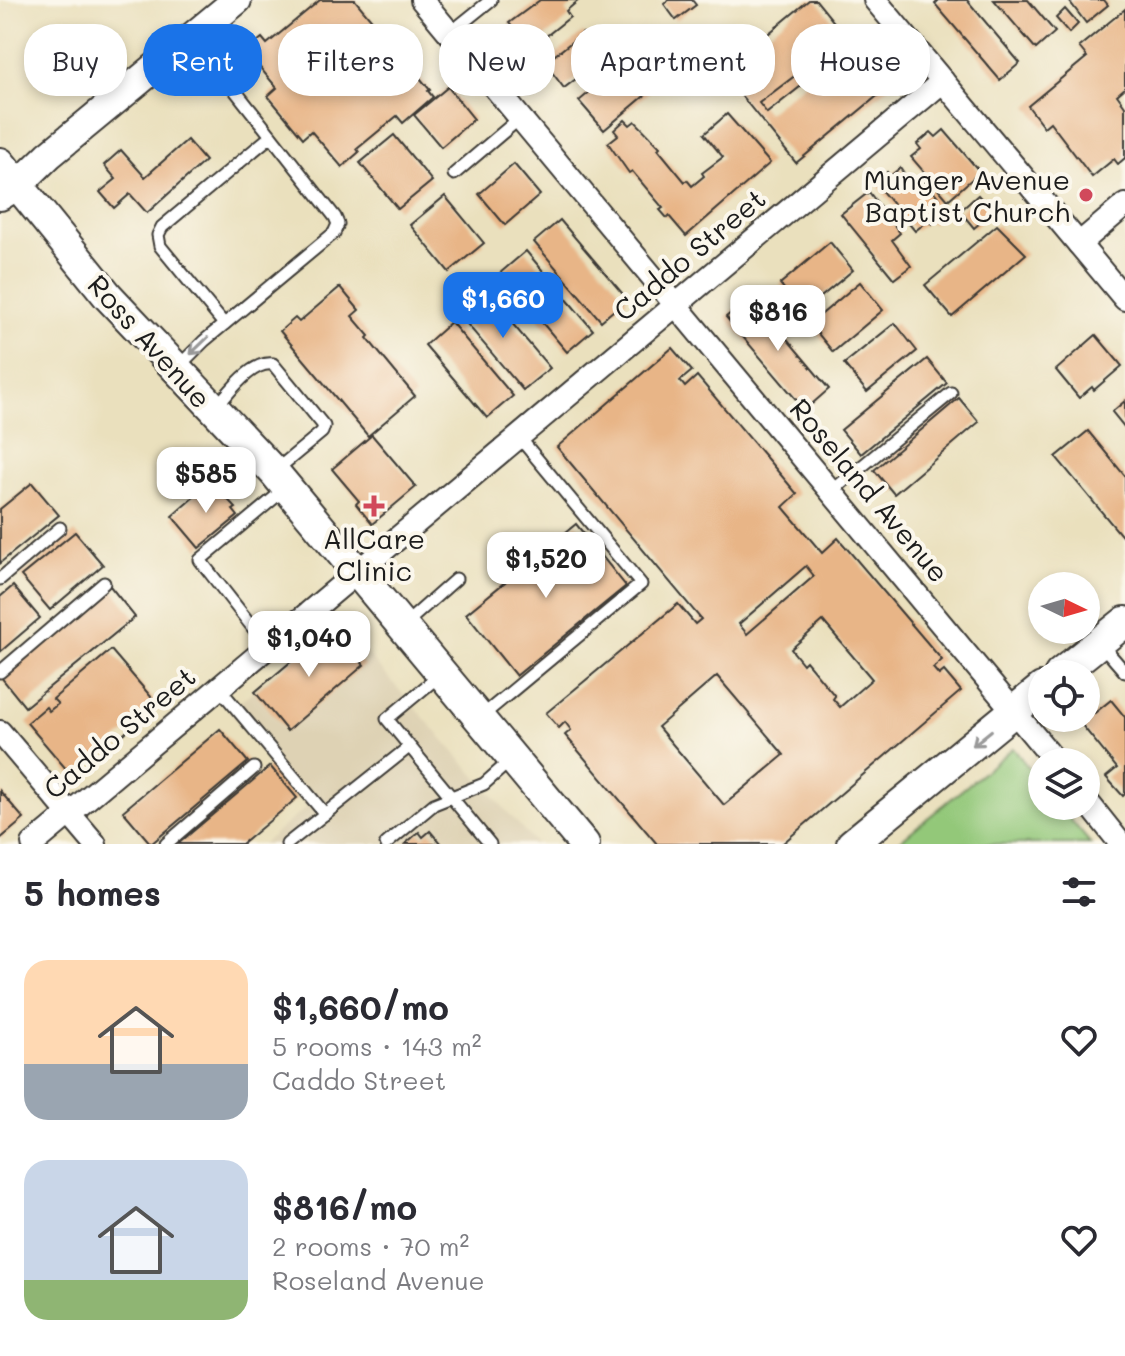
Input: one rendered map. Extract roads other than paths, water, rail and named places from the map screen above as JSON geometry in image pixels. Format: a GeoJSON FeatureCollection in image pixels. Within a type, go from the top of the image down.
{"type":"FeatureCollection","features":[{"type":"Feature","properties":{"kind":"main road","name":"Ross Avenue"},"geometry":{"type":"LineString","coordinates":[[6,181],[175,370],[280,480],[584,844]]}},
{"type":"Feature","properties":{"kind":"main road"},"geometry":{"type":"LineString","coordinates":[[1100,641],[1125,622]]}},
{"type":"Feature","properties":{"kind":"main road"},"geometry":{"type":"LineString","coordinates":[[1077,660],[1097,644]]}},
{"type":"Feature","properties":{"kind":"main road"},"geometry":{"type":"LineString","coordinates":[[852,844],[1028,699]]}},
{"type":"Feature","properties":{"kind":"street"},"geometry":{"type":"LineString","coordinates":[[208,24],[237,0]]}},
{"type":"Feature","properties":{"kind":"street","name":"Roseland Avenue"},"geometry":{"type":"LineString","coordinates":[[422,0],[442,24]]}},
{"type":"Feature","properties":{"kind":"street"},"geometry":{"type":"LineString","coordinates":[[875,0],[1125,299]]}},
{"type":"Feature","properties":{"kind":"street"},"geometry":{"type":"LineString","coordinates":[[6,181],[61,145],[143,77]]}},
{"type":"Feature","properties":{"kind":"street","name":"Caddo Street"},"geometry":{"type":"LineString","coordinates":[[33,844],[943,81]]}},
{"type":"Feature","properties":{"kind":"street","name":"Roseland Avenue"},"geometry":{"type":"LineString","coordinates":[[502,96],[1045,748]]}},
{"type":"Feature","properties":{"kind":"street"},"geometry":{"type":"LineString","coordinates":[[1079,244],[1125,205]]}},
{"type":"Feature","properties":{"kind":"street"},"geometry":{"type":"LineString","coordinates":[[0,732],[95,844]]}},
{"type":"Feature","properties":{"kind":"street"},"geometry":{"type":"LineString","coordinates":[[1100,818],[1121,844]]}},
{"type":"Feature","properties":{"kind":"lane"},"geometry":{"type":"LineString","coordinates":[[461,24],[491,0]]}},
{"type":"Feature","properties":{"kind":"lane"},"geometry":{"type":"LineString","coordinates":[[175,370],[224,324],[334,233],[338,224],[239,96]]}},
{"type":"Feature","properties":{"kind":"lane"},"geometry":{"type":"LineString","coordinates":[[454,174],[520,118]]}},
{"type":"Feature","properties":{"kind":"lane"},"geometry":{"type":"LineString","coordinates":[[224,324],[160,246],[158,235],[162,227],[271,136]]}},
{"type":"Feature","properties":{"kind":"lane"},"geometry":{"type":"LineString","coordinates":[[212,410],[260,365],[273,364],[324,426],[280,480],[200,560],[268,647]]}},
{"type":"Feature","properties":{"kind":"lane"},"geometry":{"type":"LineString","coordinates":[[832,491],[951,393]]}},
{"type":"Feature","properties":{"kind":"lane"},"geometry":{"type":"LineString","coordinates":[[478,718],[641,584],[519,437]]}},
{"type":"Feature","properties":{"kind":"lane"},"geometry":{"type":"LineString","coordinates":[[0,579],[60,528]]}},
{"type":"Feature","properties":{"kind":"lane"},"geometry":{"type":"LineString","coordinates":[[403,626],[456,579]]}},
{"type":"Feature","properties":{"kind":"lane"},"geometry":{"type":"LineString","coordinates":[[0,672],[104,583]]}},
{"type":"Feature","properties":{"kind":"lane"},"geometry":{"type":"LineString","coordinates":[[1100,643],[1125,672]]}},
{"type":"Feature","properties":{"kind":"lane"},"geometry":{"type":"LineString","coordinates":[[441,674],[387,719],[490,844]]}},
{"type":"Feature","properties":{"kind":"lane"},"geometry":{"type":"LineString","coordinates":[[219,688],[325,814]]}},
{"type":"Feature","properties":{"kind":"lane"},"geometry":{"type":"LineString","coordinates":[[287,844],[409,747]]}},
{"type":"Feature","properties":{"kind":"lane"},"geometry":{"type":"LineString","coordinates":[[386,844],[434,804],[484,784],[513,759]]}},
{"type":"Feature","properties":{"kind":"lane"},"geometry":{"type":"LineString","coordinates":[[166,844],[254,768]]}},
{"type":"Feature","properties":{"kind":"place","name":"Munger Avenue Baptist Church"},"geometry":{"type":"Point","coordinates":[1086,195]}},
{"type":"Feature","properties":{"kind":"place","name":"AllCare Clinic"},"geometry":{"type":"Point","coordinates":[374,506]}}]}
